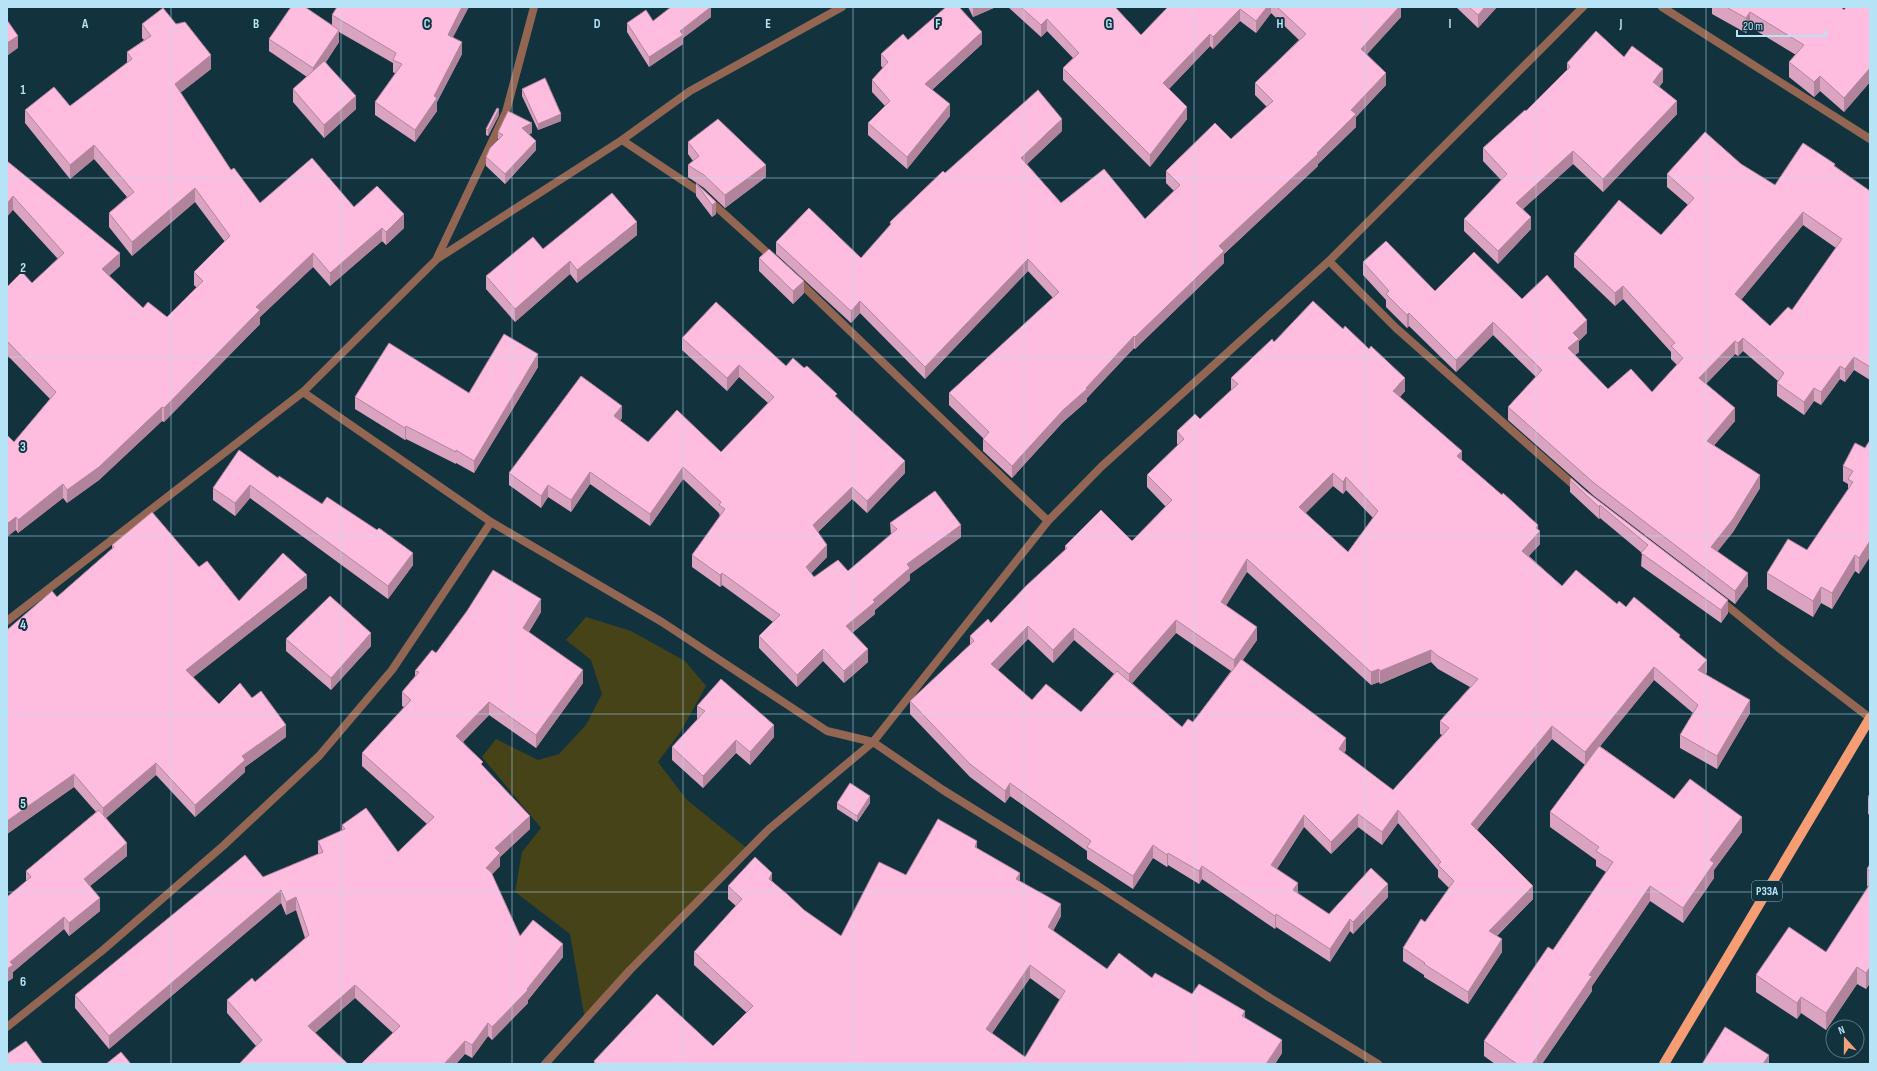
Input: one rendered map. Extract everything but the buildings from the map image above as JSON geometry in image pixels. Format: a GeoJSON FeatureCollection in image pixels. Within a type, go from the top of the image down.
{"type":"FeatureCollection","features":[{"type":"Feature","properties":{"kind":"main road","name":"P33A"},"geometry":{"type":"LineString","coordinates":[[1664,1064],[1870,718]]}},
{"type":"Feature","properties":{"kind":"street"},"geometry":{"type":"LineString","coordinates":[[437,259],[506,112],[534,7]]}},
{"type":"Feature","properties":{"kind":"street"},"geometry":{"type":"LineString","coordinates":[[7,621],[303,392],[437,259],[622,140],[690,91],[842,7]]}},
{"type":"Feature","properties":{"kind":"street"},"geometry":{"type":"LineString","coordinates":[[545,1064],[630,970],[769,829],[873,742],[1048,521],[1102,466],[1329,261],[1583,7]]}},
{"type":"Feature","properties":{"kind":"street"},"geometry":{"type":"LineString","coordinates":[[1662,7],[1870,139]]}},
{"type":"Feature","properties":{"kind":"street"},"geometry":{"type":"LineString","coordinates":[[622,140],[700,192],[784,268],[1048,521]]}},
{"type":"Feature","properties":{"kind":"street"},"geometry":{"type":"LineString","coordinates":[[1329,261],[1396,328],[1584,494]]}},
{"type":"Feature","properties":{"kind":"street"},"geometry":{"type":"LineString","coordinates":[[303,392],[491,522],[662,622],[827,731],[873,742],[943,790],[1098,886],[1267,996],[1378,1064]]}},
{"type":"Feature","properties":{"kind":"street"},"geometry":{"type":"LineString","coordinates":[[7,1027],[103,950],[187,877],[319,756],[392,670],[491,522]]}},
{"type":"Feature","properties":{"kind":"street"},"geometry":{"type":"LineString","coordinates":[[1716,596],[1780,649],[1870,718]]}},
{"type":"Feature","properties":{"kind":"shaded area"},"geometry":{"type":"Polygon","coordinates":[[[586,617],[631,631],[685,661],[706,686],[681,731],[658,762],[687,800],[749,850],[585,1020],[570,934],[515,892],[522,852],[541,828],[482,757],[496,739],[538,760],[559,754],[586,725],[602,694],[591,660],[566,640],[586,617]]]}}]}
